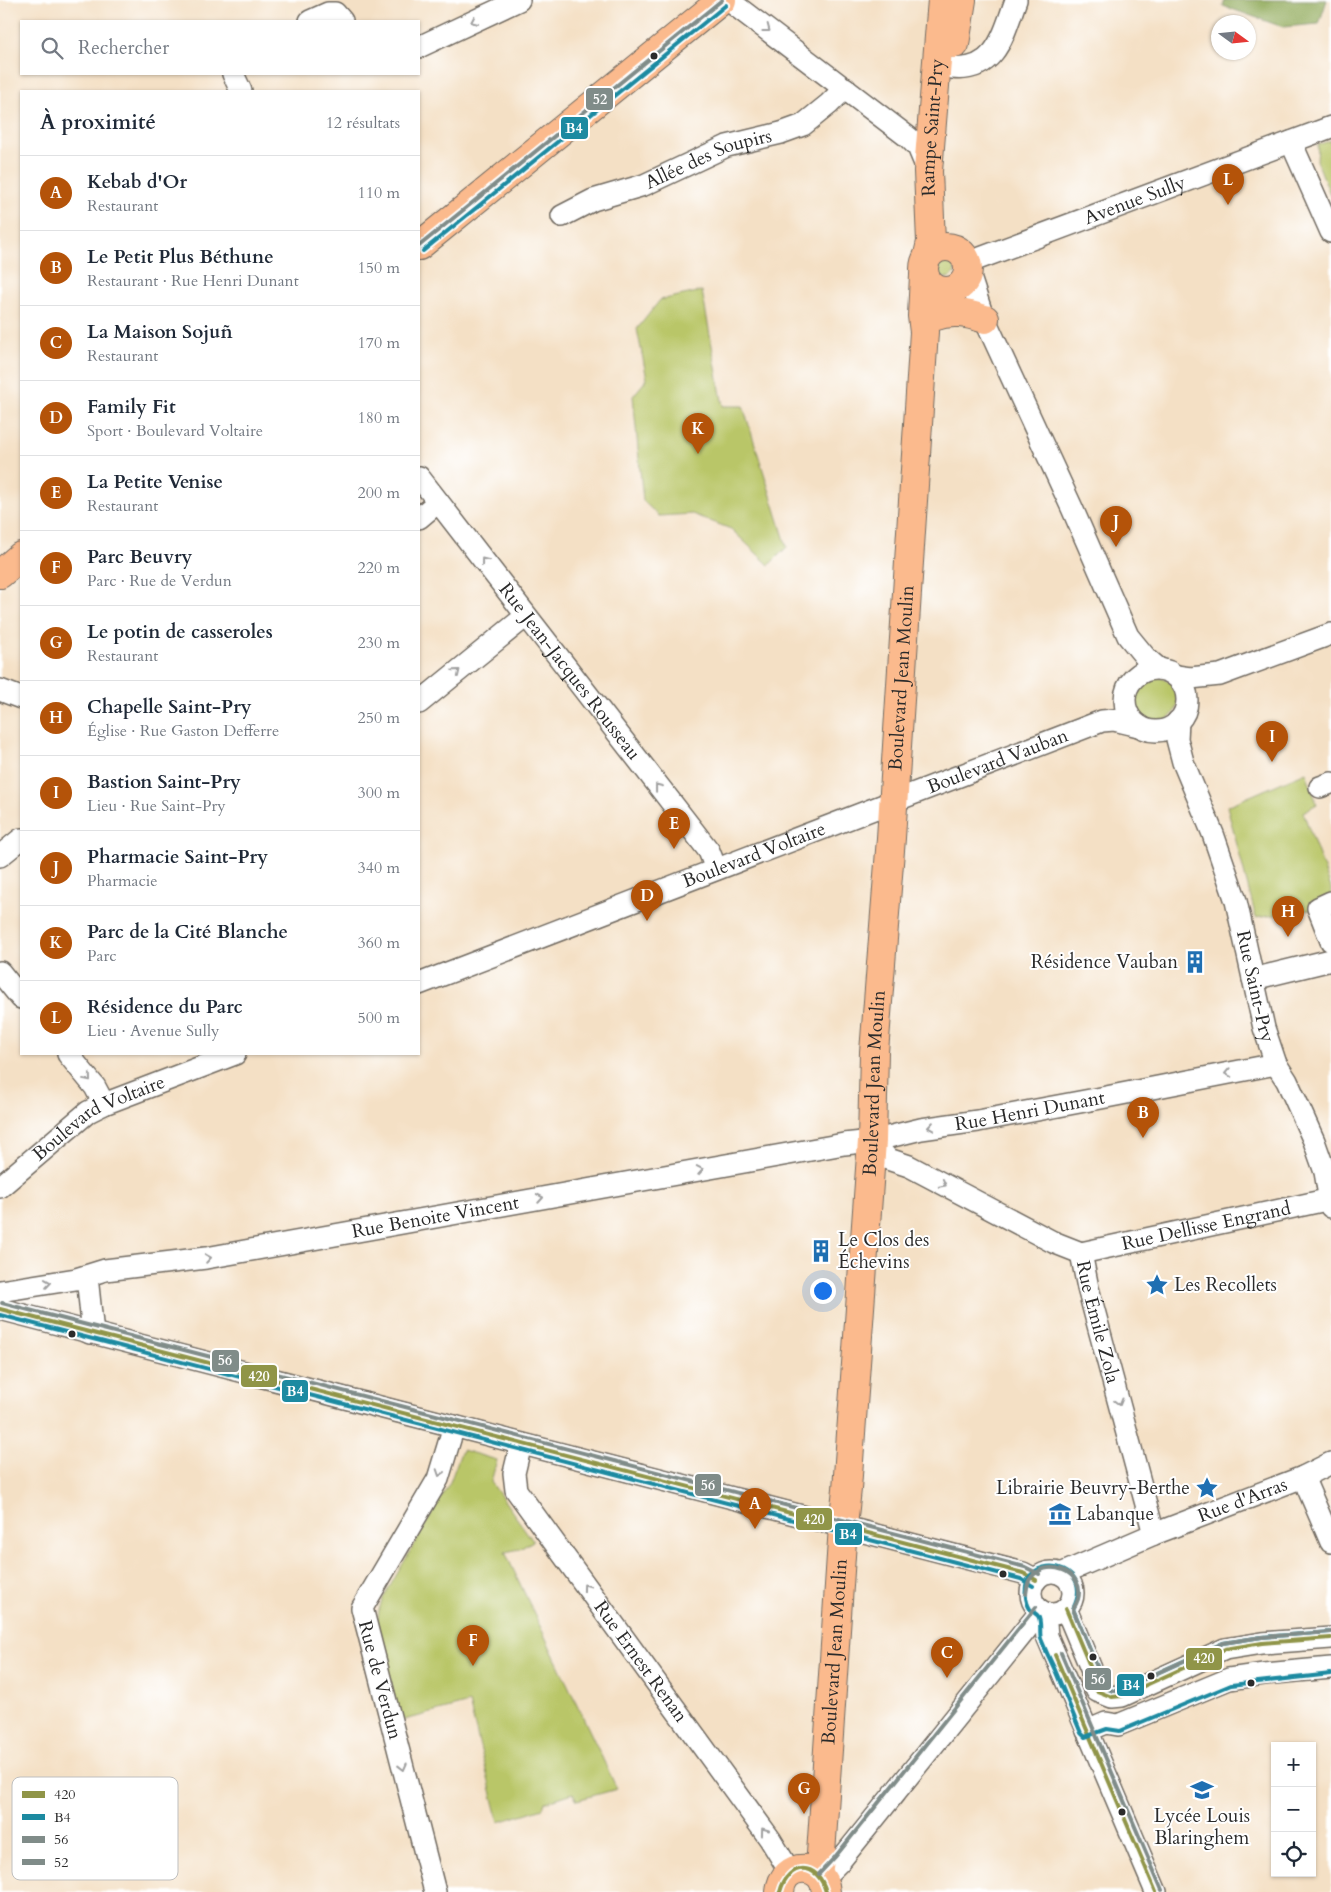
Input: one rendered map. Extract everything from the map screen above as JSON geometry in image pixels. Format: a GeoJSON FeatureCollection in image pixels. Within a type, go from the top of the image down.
{"type":"FeatureCollection","features":[{"type":"Feature","properties":{"kind":"main road"},"geometry":{"type":"LineString","coordinates":[[420,231],[701,0]]}},
{"type":"Feature","properties":{"kind":"main road"},"geometry":{"type":"LineString","coordinates":[[420,245],[722,0]]}},
{"type":"Feature","properties":{"kind":"main road","name":"Rampe Saint-Pry"},"geometry":{"type":"LineString","coordinates":[[942,0],[928,172],[931,242],[949,270]]}},
{"type":"Feature","properties":{"kind":"main road","name":"Rampe Saint-Pry"},"geometry":{"type":"LineString","coordinates":[[949,270],[947,236],[942,216],[941,189],[952,68],[962,0]]}},
{"type":"Feature","properties":{"kind":"main road","name":"Boulevard Jean Moulin"},"geometry":{"type":"LineString","coordinates":[[799,1883],[821,1854],[838,1617],[842,1526],[847,1489],[872,1141],[874,1052],[928,325],[922,316],[949,270]]}},
{"type":"Feature","properties":{"kind":"main road"},"geometry":{"type":"LineString","coordinates":[[928,325],[944,314],[963,312],[983,315]]}},
{"type":"Feature","properties":{"kind":"main road"},"geometry":{"type":"LineString","coordinates":[[0,574],[20,557]]}},
{"type":"Feature","properties":{"kind":"main road"},"geometry":{"type":"LineString","coordinates":[[0,588],[20,571]]}},
{"type":"Feature","properties":{"kind":"street"},"geometry":{"type":"LineString","coordinates":[[420,47],[518,0]]}},
{"type":"Feature","properties":{"kind":"street"},"geometry":{"type":"LineString","coordinates":[[728,0],[908,137],[918,147],[928,172]]}},
{"type":"Feature","properties":{"kind":"street","name":"Rampe Saint-Pry"},"geometry":{"type":"LineString","coordinates":[[952,68],[963,70],[973,68],[989,58],[1000,45],[1016,0]]}},
{"type":"Feature","properties":{"kind":"street"},"geometry":{"type":"LineString","coordinates":[[312,20],[328,13],[335,13],[341,20]]}},
{"type":"Feature","properties":{"kind":"street"},"geometry":{"type":"LineString","coordinates":[[234,75],[241,90]]}},
{"type":"Feature","properties":{"kind":"street","name":"Allée des Soupirs"},"geometry":{"type":"LineString","coordinates":[[562,216],[593,200],[644,185],[727,146],[781,133],[803,125],[845,88]]}},
{"type":"Feature","properties":{"kind":"street","name":"Avenue Sully"},"geometry":{"type":"LineString","coordinates":[[949,270],[1331,127]]}},
{"type":"Feature","properties":{"kind":"street"},"geometry":{"type":"LineString","coordinates":[[1291,142],[1331,232]]}},
{"type":"Feature","properties":{"kind":"street"},"geometry":{"type":"LineString","coordinates":[[949,270],[983,315],[1072,508],[1128,636],[1134,662],[1128,689],[1128,714],[1146,729],[1167,729],[1182,714],[1194,694],[1220,675],[1331,634]]}},
{"type":"Feature","properties":{"kind":"street","name":"Rue Jean-Jacques Rousseau"},"geometry":{"type":"LineString","coordinates":[[420,478],[709,851],[716,869]]}},
{"type":"Feature","properties":{"kind":"street"},"geometry":{"type":"LineString","coordinates":[[420,517],[438,502]]}},
{"type":"Feature","properties":{"kind":"street"},"geometry":{"type":"LineString","coordinates":[[420,702],[526,616]]}},
{"type":"Feature","properties":{"kind":"street"},"geometry":{"type":"LineString","coordinates":[[1128,636],[1146,658],[1168,672],[1185,690],[1182,714]]}},
{"type":"Feature","properties":{"kind":"street"},"geometry":{"type":"LineString","coordinates":[[1128,689],[1140,673],[1149,669],[1190,678],[1220,675]]}},
{"type":"Feature","properties":{"kind":"street","name":"Boulevard Vauban"},"geometry":{"type":"LineString","coordinates":[[1102,721],[1128,689]]}},
{"type":"Feature","properties":{"kind":"street"},"geometry":{"type":"LineString","coordinates":[[0,690],[20,698]]}},
{"type":"Feature","properties":{"kind":"street","name":"Rue Saint-Pry"},"geometry":{"type":"LineString","coordinates":[[1182,714],[1177,739],[1183,762],[1213,834],[1236,901],[1264,1028],[1276,1064],[1287,1081],[1314,1141],[1325,1172],[1331,1202]]}},
{"type":"Feature","properties":{"kind":"street","name":"Boulevard Vauban"},"geometry":{"type":"LineString","coordinates":[[894,801],[1102,721],[1114,720],[1146,729]]}},
{"type":"Feature","properties":{"kind":"street","name":"Rue Saint-Pry"},"geometry":{"type":"LineString","coordinates":[[1146,729],[1163,738],[1183,762]]}},
{"type":"Feature","properties":{"kind":"street","name":"Boulevard Voltaire"},"geometry":{"type":"LineString","coordinates":[[420,984],[894,801]]}},
{"type":"Feature","properties":{"kind":"street"},"geometry":{"type":"LineString","coordinates":[[0,856],[20,840]]}},
{"type":"Feature","properties":{"kind":"street"},"geometry":{"type":"LineString","coordinates":[[1331,902],[1318,908],[1331,941]]}},
{"type":"Feature","properties":{"kind":"street"},"geometry":{"type":"LineString","coordinates":[[1253,979],[1331,960]]}},
{"type":"Feature","properties":{"kind":"street"},"geometry":{"type":"LineString","coordinates":[[0,972],[20,997]]}},
{"type":"Feature","properties":{"kind":"street"},"geometry":{"type":"LineString","coordinates":[[69,1055],[96,1087],[104,1104]]}},
{"type":"Feature","properties":{"kind":"street","name":"Boulevard Voltaire"},"geometry":{"type":"LineString","coordinates":[[0,1187],[88,1112],[104,1104],[232,1055]]}},
{"type":"Feature","properties":{"kind":"street","name":"Rue Henri Dunant"},"geometry":{"type":"LineString","coordinates":[[872,1141],[921,1129],[978,1121],[1276,1064]]}},
{"type":"Feature","properties":{"kind":"street","name":"Rue Émile Zola"},"geometry":{"type":"LineString","coordinates":[[872,1141],[888,1159],[909,1166],[1053,1242],[1081,1253],[1088,1288],[1154,1534]]}},
{"type":"Feature","properties":{"kind":"street","name":"Rue Benoite Vincent"},"geometry":{"type":"LineString","coordinates":[[0,1291],[76,1279],[105,1270],[206,1258],[844,1144],[872,1141]]}},
{"type":"Feature","properties":{"kind":"street","name":"Rue Dellisse Engrand"},"geometry":{"type":"LineString","coordinates":[[1081,1253],[1331,1202]]}},
{"type":"Feature","properties":{"kind":"street"},"geometry":{"type":"LineString","coordinates":[[87,1276],[92,1324],[90,1333]]}},
{"type":"Feature","properties":{"kind":"street"},"geometry":{"type":"LineString","coordinates":[[0,1309],[1023,1573],[1036,1580]]}},
{"type":"Feature","properties":{"kind":"street","name":"Rue de Verdun"},"geometry":{"type":"LineString","coordinates":[[435,1892],[362,1608],[438,1479],[454,1426]]}},
{"type":"Feature","properties":{"kind":"street","name":"Rue Ernest Renan"},"geometry":{"type":"LineString","coordinates":[[522,1444],[514,1473],[516,1490],[770,1839],[799,1883]]}},
{"type":"Feature","properties":{"kind":"street","name":"Rue d'Arras"},"geometry":{"type":"LineString","coordinates":[[1061,1574],[1154,1534],[1304,1477],[1331,1463]]}},
{"type":"Feature","properties":{"kind":"street"},"geometry":{"type":"LineString","coordinates":[[1304,1477],[1331,1542]]}},
{"type":"Feature","properties":{"kind":"street"},"geometry":{"type":"LineString","coordinates":[[799,1883],[840,1861],[1052,1612],[1072,1600],[1072,1585],[1067,1578],[1061,1574],[1048,1573],[1036,1580],[1032,1591],[1033,1602],[1052,1612],[1092,1671],[1092,1681],[1097,1692],[1105,1696],[1122,1696],[1226,1649],[1262,1643],[1331,1638]]}},
{"type":"Feature","properties":{"kind":"street"},"geometry":{"type":"LineString","coordinates":[[1052,1612],[1047,1636],[1156,1892]]}},
{"type":"Feature","properties":{"kind":"street"},"geometry":{"type":"LineString","coordinates":[[1262,1643],[1256,1658],[1264,1674]]}},
{"type":"Feature","properties":{"kind":"street"},"geometry":{"type":"LineString","coordinates":[[1087,1731],[1106,1723],[1118,1725],[1229,1679],[1331,1668]]}},
{"type":"Feature","properties":{"kind":"green space"},"geometry":{"type":"Polygon","coordinates":[[[1225,0],[1327,0],[1319,24],[1283,27],[1256,18],[1256,15],[1249,15],[1223,6],[1225,0]]]}},
{"type":"Feature","properties":{"kind":"green space"},"geometry":{"type":"Polygon","coordinates":[[[1331,140],[1331,197],[1317,161],[1318,145],[1331,140]]]}},
{"type":"Feature","properties":{"kind":"green space"},"geometry":{"type":"Polygon","coordinates":[[[942,260],[950,260],[955,265],[953,276],[942,278],[937,273],[937,265],[942,260]]]}},
{"type":"Feature","properties":{"kind":"green space"},"geometry":{"type":"Polygon","coordinates":[[[702,291],[723,406],[743,406],[787,547],[769,565],[731,529],[692,514],[659,516],[643,501],[633,396],[647,379],[637,329],[660,300],[702,291]]]}},
{"type":"Feature","properties":{"kind":"green space"},"geometry":{"type":"Polygon","coordinates":[[[1151,677],[1157,677],[1173,684],[1178,694],[1177,706],[1170,717],[1160,721],[1150,720],[1141,714],[1134,705],[1133,695],[1138,685],[1151,677]]]}},
{"type":"Feature","properties":{"kind":"green space"},"geometry":{"type":"Polygon","coordinates":[[[1306,772],[1317,804],[1303,812],[1331,888],[1331,902],[1318,908],[1256,918],[1227,806],[1306,772]]]}},
{"type":"Feature","properties":{"kind":"green space"},"geometry":{"type":"Polygon","coordinates":[[[462,1450],[497,1460],[491,1482],[533,1541],[520,1549],[505,1552],[617,1789],[577,1800],[573,1793],[545,1802],[543,1808],[499,1822],[469,1703],[401,1721],[376,1629],[382,1600],[450,1482],[462,1450]]]}},
{"type":"Feature","properties":{"kind":"transit line","name":"52"},"geometry":{"type":"LineString","coordinates":[[420,245],[722,0]]}},
{"type":"Feature","properties":{"kind":"transit line","name":"B4"},"geometry":{"type":"LineString","coordinates":[[423,251],[726,5]]}},
{"type":"Feature","properties":{"kind":"transit line","name":"56"},"geometry":{"type":"LineString","coordinates":[[2,1303],[1025,1567],[1039,1574]]}},
{"type":"Feature","properties":{"kind":"transit line","name":"420"},"geometry":{"type":"LineString","coordinates":[[0,1309],[1023,1573],[1036,1580]]}},
{"type":"Feature","properties":{"kind":"transit line","name":"B4"},"geometry":{"type":"LineString","coordinates":[[0,1315],[1021,1579],[1033,1586]]}},
{"type":"Feature","properties":{"kind":"transit line","name":"B4"},"geometry":{"type":"LineString","coordinates":[[1331,1632],[1262,1637],[1223,1643],[1120,1690],[1113,1691],[1102,1686],[1098,1680],[1098,1669],[1073,1609],[1078,1595],[1077,1584],[1072,1575],[1064,1569],[1044,1567],[1035,1571],[1028,1579],[1026,1586],[1028,1606],[1039,1618],[1041,1639],[1081,1733],[1085,1737],[1107,1729],[1120,1731],[1231,1685],[1331,1674]]}},
{"type":"Feature","properties":{"kind":"transit line","name":"56"},"geometry":{"type":"LineString","coordinates":[[1026,1594],[1029,1581],[1037,1572],[1045,1568],[1063,1570],[1070,1574],[1076,1581],[1079,1589],[1078,1599],[1073,1609],[1098,1669],[1098,1680],[1102,1686],[1113,1691],[1120,1690],[1223,1643],[1262,1637],[1331,1632]]}},
{"type":"Feature","properties":{"kind":"transit line","name":"56"},"geometry":{"type":"LineString","coordinates":[[819,1874],[835,1857],[1036,1607]]}},
{"type":"Feature","properties":{"kind":"transit line","name":"420"},"geometry":{"type":"LineString","coordinates":[[1066,1609],[1092,1671],[1092,1681],[1097,1691],[1112,1697],[1122,1696],[1225,1649],[1262,1643],[1331,1638]]}},
{"type":"Feature","properties":{"kind":"transit line","name":"56"},"geometry":{"type":"LineString","coordinates":[[1061,1653],[1162,1890]]}},
{"type":"Feature","properties":{"kind":"transit line","name":"420"},"geometry":{"type":"LineString","coordinates":[[1055,1655],[1156,1892]]}},
{"type":"Feature","properties":{"kind":"transit line","name":"420"},"geometry":{"type":"LineString","coordinates":[[780,1892],[789,1875],[796,1870],[803,1869],[810,1870],[817,1875],[826,1892]]}},
{"type":"Feature","properties":{"kind":"place","name":"Résidence du Parc"},"geometry":{"type":"Point","coordinates":[1228,205]}},
{"type":"Feature","properties":{"kind":"place","name":"Parc de la Cité Blanche"},"geometry":{"type":"Point","coordinates":[698,454]}},
{"type":"Feature","properties":{"kind":"place","name":"Pharmacie Saint-Pry"},"geometry":{"type":"Point","coordinates":[1116,547]}},
{"type":"Feature","properties":{"kind":"place","name":"Bastion Saint-Pry"},"geometry":{"type":"Point","coordinates":[1272,762]}},
{"type":"Feature","properties":{"kind":"place","name":"La Petite Venise"},"geometry":{"type":"Point","coordinates":[674,849]}},
{"type":"Feature","properties":{"kind":"place","name":"Family Fit"},"geometry":{"type":"Point","coordinates":[647,921]}},
{"type":"Feature","properties":{"kind":"place","name":"Chapelle Saint-Pry"},"geometry":{"type":"Point","coordinates":[1288,937]}},
{"type":"Feature","properties":{"kind":"place","name":"Résidence Vauban"},"geometry":{"type":"Point","coordinates":[1195,962]}},
{"type":"Feature","properties":{"kind":"place","name":"Le Petit Plus Béthune"},"geometry":{"type":"Point","coordinates":[1143,1138]}},
{"type":"Feature","properties":{"kind":"place","name":"Le Clos des Échevins"},"geometry":{"type":"Point","coordinates":[821,1251]}},
{"type":"Feature","properties":{"kind":"place","name":"Les Recollets"},"geometry":{"type":"Point","coordinates":[1157,1285]}},
{"type":"Feature","properties":{"kind":"place","name":"Librairie Beuvry-Berthe"},"geometry":{"type":"Point","coordinates":[1207,1488]}},
{"type":"Feature","properties":{"kind":"place","name":"Labanque"},"geometry":{"type":"Point","coordinates":[1060,1514]}},
{"type":"Feature","properties":{"kind":"place","name":"Kebab d'Or"},"geometry":{"type":"Point","coordinates":[755,1529]}},
{"type":"Feature","properties":{"kind":"place","name":"Parc Beuvry"},"geometry":{"type":"Point","coordinates":[473,1666]}},
{"type":"Feature","properties":{"kind":"place","name":"La Maison Sojuñ"},"geometry":{"type":"Point","coordinates":[947,1678]}},
{"type":"Feature","properties":{"kind":"place","name":"Lycée Louis Blaringhem"},"geometry":{"type":"Point","coordinates":[1202,1790]}},
{"type":"Feature","properties":{"kind":"place","name":"Le potin de casseroles"},"geometry":{"type":"Point","coordinates":[804,1814]}}]}
